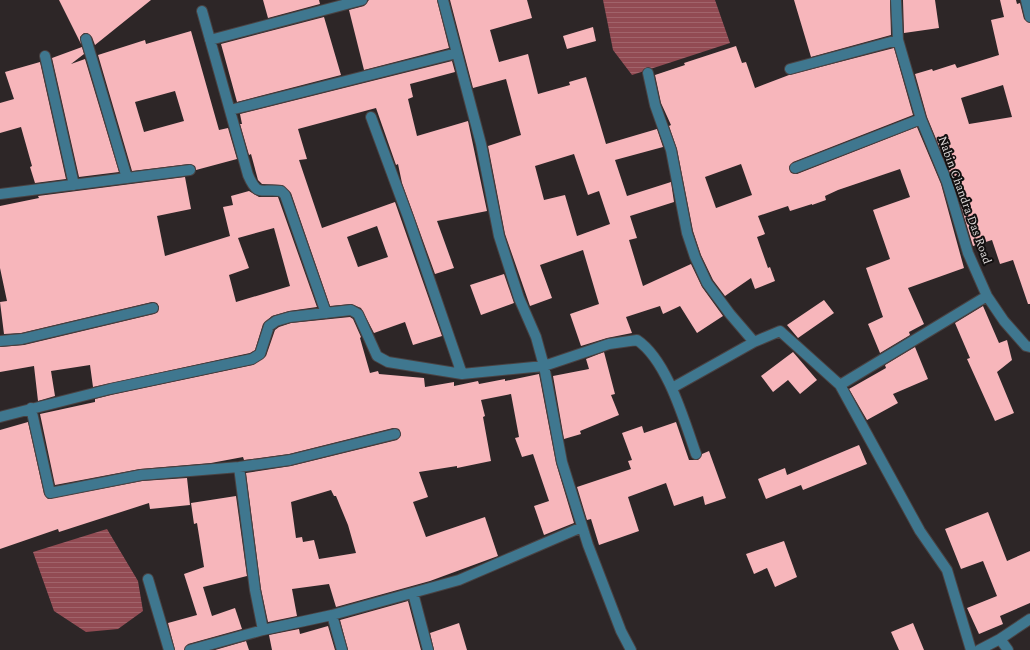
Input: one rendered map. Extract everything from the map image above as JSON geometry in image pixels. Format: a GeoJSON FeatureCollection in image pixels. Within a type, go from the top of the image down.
{"type":"FeatureCollection","features":[{"type":"Feature","properties":{"kind":"street"},"geometry":{"type":"LineString","coordinates":[[210,40],[362,0]]}},
{"type":"Feature","properties":{"kind":"street"},"geometry":{"type":"LineString","coordinates":[[443,0],[481,144],[499,236],[519,298],[536,337],[544,366],[562,462],[582,527],[621,631],[632,650]]}},
{"type":"Feature","properties":{"kind":"street","name":"Nabin Chandra Das Road"},"geometry":{"type":"LineString","coordinates":[[896,0],[898,40],[921,119],[947,182],[968,253],[987,296],[1004,321],[1026,346],[1030,347]]}},
{"type":"Feature","properties":{"kind":"street"},"geometry":{"type":"LineString","coordinates":[[1026,0],[1030,17]]}},
{"type":"Feature","properties":{"kind":"street"},"geometry":{"type":"LineString","coordinates":[[202,11],[248,175],[254,187],[266,192],[281,191],[285,195],[326,314]]}},
{"type":"Feature","properties":{"kind":"street"},"geometry":{"type":"LineString","coordinates":[[86,39],[127,178]]}},
{"type":"Feature","properties":{"kind":"street"},"geometry":{"type":"LineString","coordinates":[[790,69],[898,40]]}},
{"type":"Feature","properties":{"kind":"street"},"geometry":{"type":"LineString","coordinates":[[230,110],[457,53]]}},
{"type":"Feature","properties":{"kind":"street"},"geometry":{"type":"LineString","coordinates":[[45,56],[74,185]]}},
{"type":"Feature","properties":{"kind":"street"},"geometry":{"type":"LineString","coordinates":[[648,73],[655,105],[671,150],[687,233],[695,257],[707,283],[754,342]]}},
{"type":"Feature","properties":{"kind":"street"},"geometry":{"type":"LineString","coordinates":[[371,117],[408,217],[462,374]]}},
{"type":"Feature","properties":{"kind":"street"},"geometry":{"type":"LineString","coordinates":[[795,168],[921,119]]}},
{"type":"Feature","properties":{"kind":"street"},"geometry":{"type":"LineString","coordinates":[[0,194],[190,170]]}},
{"type":"Feature","properties":{"kind":"street"},"geometry":{"type":"LineString","coordinates":[[840,385],[987,296]]}},
{"type":"Feature","properties":{"kind":"street"},"geometry":{"type":"LineString","coordinates":[[0,342],[22,339],[153,308]]}},
{"type":"Feature","properties":{"kind":"street"},"geometry":{"type":"LineString","coordinates":[[0,417],[110,389],[252,359],[260,354],[263,349],[266,332],[269,326],[276,321],[290,316],[326,314],[351,310],[358,314],[377,356],[388,362],[462,374],[544,366],[609,344],[637,340],[644,344],[672,388],[696,454]]}},
{"type":"Feature","properties":{"kind":"street"},"geometry":{"type":"LineString","coordinates":[[672,388],[754,342],[780,331],[840,385],[920,531],[947,570],[971,650]]}},
{"type":"Feature","properties":{"kind":"street"},"geometry":{"type":"LineString","coordinates":[[31,408],[50,492],[141,475],[239,467],[290,460],[394,434]]}},
{"type":"Feature","properties":{"kind":"street"},"geometry":{"type":"LineString","coordinates":[[239,467],[255,590],[263,630]]}},
{"type":"Feature","properties":{"kind":"street"},"geometry":{"type":"LineString","coordinates":[[190,650],[263,630],[332,615],[459,580],[582,527]]}},
{"type":"Feature","properties":{"kind":"street"},"geometry":{"type":"LineString","coordinates":[[148,579],[169,650]]}},
{"type":"Feature","properties":{"kind":"street"},"geometry":{"type":"LineString","coordinates":[[413,593],[428,650]]}},
{"type":"Feature","properties":{"kind":"street"},"geometry":{"type":"LineString","coordinates":[[332,615],[342,650]]}},
{"type":"Feature","properties":{"kind":"street"},"geometry":{"type":"LineString","coordinates":[[979,650],[1000,639],[1030,619]]}},
{"type":"Feature","properties":{"kind":"street"},"geometry":{"type":"LineString","coordinates":[[1000,639],[1008,650]]}},
{"type":"Feature","properties":{"kind":"shaded area"},"geometry":{"type":"Polygon","coordinates":[[[603,0],[715,0],[730,43],[632,75],[613,50],[603,0]]]}},
{"type":"Feature","properties":{"kind":"shaded area"},"geometry":{"type":"Polygon","coordinates":[[[107,529],[138,581],[143,611],[118,629],[86,632],[54,611],[33,552],[107,529]]]}},
{"type":"Feature","properties":{"kind":"building"},"geometry":{"type":"Polygon","coordinates":[[[59,0],[151,0],[95,45],[92,37],[87,33],[84,33],[80,37],[81,44],[59,0]]]}},
{"type":"Feature","properties":{"kind":"building"},"geometry":{"type":"Polygon","coordinates":[[[263,0],[319,0],[320,4],[268,18],[263,0]]]}},
{"type":"Feature","properties":{"kind":"building"},"geometry":{"type":"Polygon","coordinates":[[[369,0],[437,0],[449,48],[364,70],[349,10],[364,6],[369,0]]]}},
{"type":"Feature","properties":{"kind":"building"},"geometry":{"type":"Polygon","coordinates":[[[450,0],[527,0],[532,18],[490,30],[499,62],[528,54],[538,94],[570,85],[569,82],[586,77],[606,144],[657,129],[663,147],[615,160],[627,196],[671,182],[674,202],[630,216],[637,238],[629,240],[643,286],[691,264],[702,287],[723,316],[697,333],[680,306],[663,314],[660,306],[626,317],[632,333],[607,338],[581,346],[570,314],[599,304],[583,250],[540,265],[552,298],[530,306],[505,234],[488,146],[521,135],[506,79],[473,88],[450,0]],[[574,154],[535,166],[544,200],[565,195],[577,236],[610,224],[599,191],[588,195],[574,154]]]}},
{"type":"Feature","properties":{"kind":"building"},"geometry":{"type":"Polygon","coordinates":[[[794,0],[890,0],[891,35],[811,57],[794,0]]]}},
{"type":"Feature","properties":{"kind":"building"},"geometry":{"type":"Polygon","coordinates":[[[903,0],[935,0],[939,28],[904,33],[903,0]]]}},
{"type":"Feature","properties":{"kind":"building"},"geometry":{"type":"Polygon","coordinates":[[[1000,0],[1016,0],[1017,4],[1020,3],[1024,19],[1030,23],[1030,304],[1028,304],[1013,260],[1000,264],[992,240],[973,246],[953,180],[927,117],[915,74],[932,69],[933,71],[955,64],[957,68],[999,55],[991,20],[1004,17],[1000,0]],[[1003,85],[961,98],[969,124],[1012,117],[1003,85]]]}},
{"type":"Feature","properties":{"kind":"building"},"geometry":{"type":"Polygon","coordinates":[[[324,17],[341,75],[237,102],[221,44],[324,17]]]}},
{"type":"Feature","properties":{"kind":"building"},"geometry":{"type":"Polygon","coordinates":[[[593,27],[596,41],[567,49],[563,36],[593,27]]]}},
{"type":"Feature","properties":{"kind":"building"},"geometry":{"type":"Polygon","coordinates":[[[191,31],[219,130],[228,128],[237,159],[196,170],[195,166],[189,164],[132,171],[98,55],[145,40],[146,44],[191,31]],[[175,91],[135,102],[144,132],[184,121],[175,91]]]}},
{"type":"Feature","properties":{"kind":"building"},"geometry":{"type":"Polygon","coordinates":[[[736,46],[742,63],[746,62],[755,88],[789,75],[894,48],[913,115],[793,162],[789,167],[791,173],[797,174],[917,127],[941,184],[964,268],[908,288],[924,324],[909,332],[910,335],[880,353],[868,324],[883,317],[866,268],[890,259],[873,210],[910,197],[900,169],[838,190],[825,196],[826,200],[812,205],[790,211],[788,206],[758,216],[765,234],[757,237],[768,268],[770,267],[775,281],[755,289],[751,278],[725,296],[713,280],[701,255],[693,231],[677,149],[669,126],[671,125],[661,103],[655,75],[685,65],[684,63],[736,46]],[[741,164],[705,177],[716,208],[752,195],[741,164]]]}},
{"type":"Feature","properties":{"kind":"building"},"geometry":{"type":"Polygon","coordinates":[[[82,47],[84,54],[71,64],[85,59],[119,172],[79,177],[52,58],[82,47]]]}},
{"type":"Feature","properties":{"kind":"building"},"geometry":{"type":"Polygon","coordinates":[[[452,61],[455,72],[410,84],[413,97],[408,99],[417,136],[468,121],[487,211],[437,221],[454,268],[435,274],[402,183],[398,164],[396,165],[376,108],[298,129],[307,159],[299,160],[322,228],[395,202],[442,336],[413,345],[405,322],[374,333],[361,308],[351,304],[330,306],[291,193],[282,185],[262,184],[258,180],[251,154],[249,155],[240,124],[242,124],[240,114],[452,61]],[[377,226],[347,237],[358,267],[388,257],[377,226]]]}},
{"type":"Feature","properties":{"kind":"building"},"geometry":{"type":"Polygon","coordinates":[[[40,62],[66,179],[35,183],[30,167],[32,166],[21,127],[0,133],[0,103],[14,99],[5,72],[40,62]]]}},
{"type":"Feature","properties":{"kind":"building"},"geometry":{"type":"Polygon","coordinates":[[[185,177],[191,209],[157,216],[165,256],[230,236],[223,207],[233,205],[231,196],[249,191],[259,197],[278,197],[317,307],[289,311],[272,316],[263,324],[255,350],[250,353],[93,387],[90,365],[51,371],[55,396],[38,401],[34,366],[0,372],[0,347],[24,345],[154,314],[158,312],[159,307],[157,303],[152,302],[21,333],[4,334],[0,302],[7,301],[0,268],[0,206],[39,198],[38,196],[185,177]],[[274,228],[238,238],[249,268],[229,275],[236,302],[290,286],[274,228]]]}},
{"type":"Feature","properties":{"kind":"building"},"geometry":{"type":"Polygon","coordinates":[[[504,274],[514,303],[481,315],[470,285],[504,274]]]}},
{"type":"Feature","properties":{"kind":"building"},"geometry":{"type":"Polygon","coordinates":[[[824,300],[834,313],[798,338],[787,325],[824,300]]]}},
{"type":"Feature","properties":{"kind":"building"},"geometry":{"type":"Polygon","coordinates":[[[983,306],[999,343],[1007,340],[1012,360],[997,372],[1014,413],[995,421],[967,359],[970,358],[955,323],[983,306]]]}},
{"type":"Feature","properties":{"kind":"building"},"geometry":{"type":"Polygon","coordinates":[[[350,317],[353,319],[361,337],[360,338],[370,373],[378,371],[379,374],[424,378],[425,387],[454,382],[454,386],[478,381],[479,384],[505,379],[505,381],[539,374],[556,463],[574,523],[544,535],[534,506],[549,501],[533,454],[522,457],[515,438],[519,437],[511,394],[481,400],[485,416],[483,417],[491,461],[457,468],[457,466],[419,472],[428,497],[413,502],[426,537],[485,517],[498,556],[430,581],[336,607],[329,584],[292,589],[297,616],[268,622],[261,589],[246,473],[291,466],[397,440],[401,435],[399,429],[393,428],[289,454],[244,460],[243,457],[211,463],[140,469],[55,485],[40,414],[95,402],[95,399],[111,395],[253,365],[266,356],[275,330],[291,323],[350,317]],[[331,490],[291,502],[296,538],[302,537],[303,542],[314,540],[319,559],[356,553],[348,525],[336,496],[334,496],[331,490]]]}},
{"type":"Feature","properties":{"kind":"building"},"geometry":{"type":"Polygon","coordinates":[[[915,347],[928,379],[893,394],[898,403],[867,420],[849,389],[886,368],[885,365],[915,347]]]}},
{"type":"Feature","properties":{"kind":"building"},"geometry":{"type":"Polygon","coordinates":[[[604,352],[615,394],[611,395],[619,415],[580,431],[581,434],[564,439],[553,376],[589,369],[586,359],[604,352]]]}},
{"type":"Feature","properties":{"kind":"building"},"geometry":{"type":"Polygon","coordinates":[[[793,352],[817,380],[800,394],[788,380],[773,392],[761,376],[793,352]]]}},
{"type":"Feature","properties":{"kind":"building"},"geometry":{"type":"Polygon","coordinates":[[[28,422],[44,494],[48,499],[142,481],[187,478],[190,505],[150,509],[149,503],[59,532],[58,529],[0,549],[0,430],[28,422]]]}},
{"type":"Feature","properties":{"kind":"building"},"geometry":{"type":"Polygon","coordinates":[[[676,422],[689,460],[698,460],[702,454],[709,451],[726,498],[705,505],[703,496],[674,506],[666,483],[628,497],[639,531],[599,545],[591,519],[587,520],[577,487],[631,469],[628,461],[632,460],[622,433],[642,426],[644,433],[676,422]]]}},
{"type":"Feature","properties":{"kind":"building"},"geometry":{"type":"Polygon","coordinates":[[[859,445],[867,464],[803,490],[801,485],[766,499],[758,479],[785,468],[787,475],[859,445]]]}},
{"type":"Feature","properties":{"kind":"building"},"geometry":{"type":"Polygon","coordinates":[[[236,496],[247,576],[203,587],[212,616],[235,608],[242,629],[188,644],[184,650],[175,650],[168,623],[197,615],[184,574],[204,567],[197,523],[194,524],[191,503],[236,496]]]}},
{"type":"Feature","properties":{"kind":"building"},"geometry":{"type":"Polygon","coordinates":[[[988,512],[1007,561],[1030,551],[1030,603],[1000,616],[1003,624],[979,634],[967,608],[997,596],[983,561],[961,569],[945,529],[988,512]]]}},
{"type":"Feature","properties":{"kind":"building"},"geometry":{"type":"Polygon","coordinates":[[[784,541],[797,577],[775,587],[767,568],[754,574],[746,554],[784,541]]]}},
{"type":"Feature","properties":{"kind":"building"},"geometry":{"type":"Polygon","coordinates":[[[408,601],[421,650],[348,650],[340,620],[408,601]]]}},
{"type":"Feature","properties":{"kind":"building"},"geometry":{"type":"Polygon","coordinates":[[[459,623],[467,650],[434,650],[430,633],[459,623]]]}},
{"type":"Feature","properties":{"kind":"building"},"geometry":{"type":"Polygon","coordinates":[[[913,623],[924,650],[899,650],[891,632],[913,623]]]}},
{"type":"Feature","properties":{"kind":"building"},"geometry":{"type":"Polygon","coordinates":[[[328,626],[335,650],[272,650],[269,635],[299,629],[300,634],[328,626]]]}},
{"type":"Feature","properties":{"kind":"building"},"geometry":{"type":"Polygon","coordinates":[[[246,641],[249,650],[215,650],[246,641]]]}}]}
